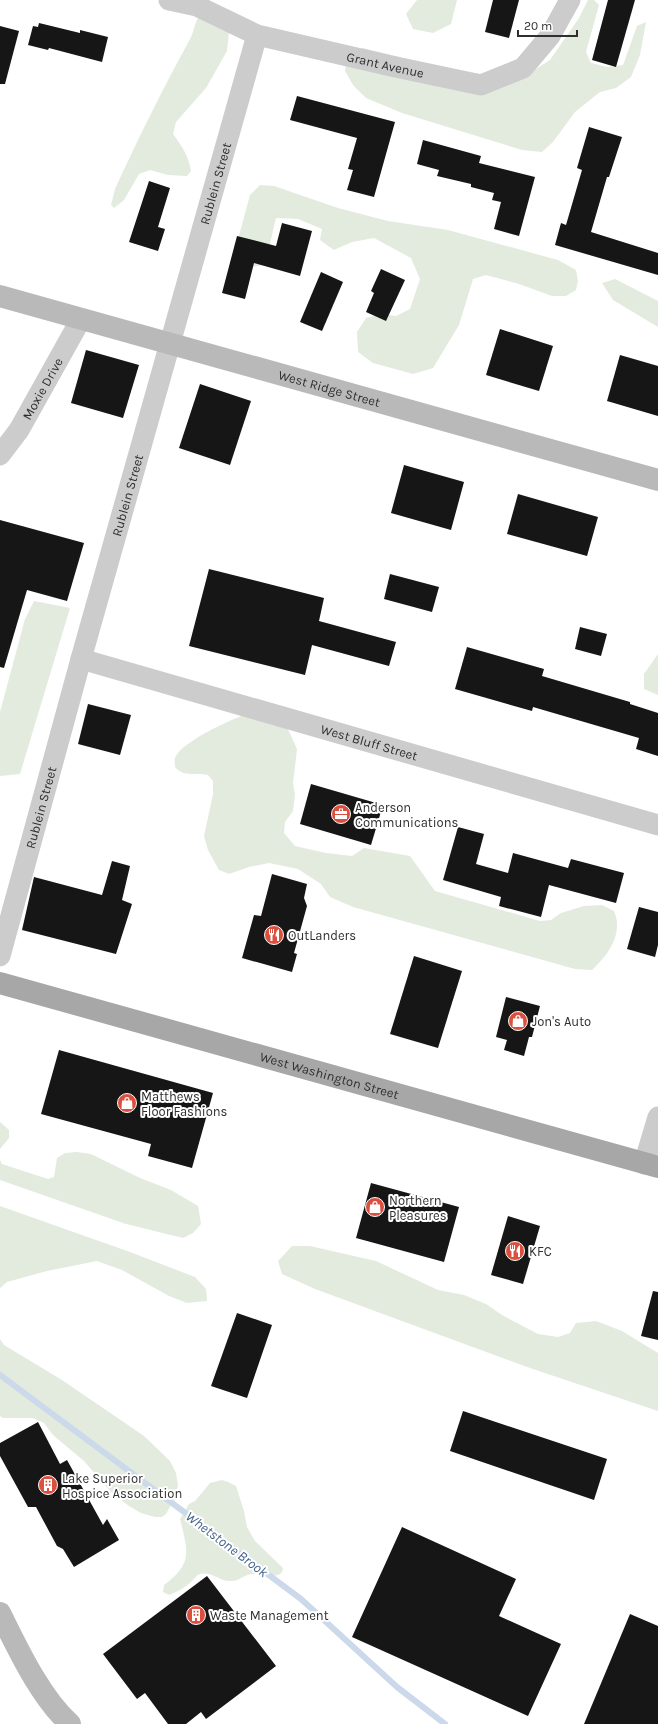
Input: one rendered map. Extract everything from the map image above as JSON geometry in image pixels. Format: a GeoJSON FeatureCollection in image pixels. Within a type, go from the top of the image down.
{"type":"FeatureCollection","features":[{"type":"Feature","properties":{"kind":"main road","name":"West Washington Street"},"geometry":{"type":"LineString","coordinates":[[0,984],[651,1165]]}},
{"type":"Feature","properties":{"kind":"street","name":"Grant Avenue"},"geometry":{"type":"LineString","coordinates":[[169,0],[197,6],[257,35],[481,85],[523,68],[550,36],[570,0]]}},
{"type":"Feature","properties":{"kind":"street","name":"Rublein Street"},"geometry":{"type":"LineString","coordinates":[[0,956],[81,659],[257,35]]}},
{"type":"Feature","properties":{"kind":"street","name":"West Ridge Street"},"geometry":{"type":"LineString","coordinates":[[0,296],[658,480]]}},
{"type":"Feature","properties":{"kind":"street","name":"Moxie Drive"},"geometry":{"type":"LineString","coordinates":[[0,455],[19,430],[81,319]]}},
{"type":"Feature","properties":{"kind":"street","name":"West Bluff Street"},"geometry":{"type":"LineString","coordinates":[[81,659],[658,825]]}},
{"type":"Feature","properties":{"kind":"street"},"geometry":{"type":"LineString","coordinates":[[651,1165],[658,1117]]}},
{"type":"Feature","properties":{"kind":"street"},"geometry":{"type":"LineString","coordinates":[[0,1612],[28,1667],[51,1702],[70,1724]]}},
{"type":"Feature","properties":{"kind":"shaded area"},"geometry":{"type":"Polygon","coordinates":[[[417,0],[457,0],[451,24],[433,33],[413,29],[406,14],[417,0]]]}},
{"type":"Feature","properties":{"kind":"shaded area"},"geometry":{"type":"Polygon","coordinates":[[[588,0],[594,0],[599,5],[586,52],[591,63],[607,67],[623,65],[637,26],[646,22],[640,55],[631,77],[616,88],[600,92],[575,112],[553,142],[542,152],[522,150],[402,113],[366,98],[353,85],[345,71],[347,56],[363,48],[452,70],[520,79],[550,60],[579,18],[588,0]]]}},
{"type":"Feature","properties":{"kind":"shaded area"},"geometry":{"type":"Polygon","coordinates":[[[199,16],[229,32],[227,51],[206,88],[176,122],[173,134],[185,152],[191,171],[187,176],[168,175],[150,170],[139,174],[124,200],[114,208],[111,205],[115,189],[150,115],[191,38],[199,16]]]}},
{"type":"Feature","properties":{"kind":"shaded area"},"geometry":{"type":"Polygon","coordinates":[[[260,185],[274,186],[338,208],[388,221],[448,230],[558,260],[576,270],[578,281],[576,290],[566,296],[552,296],[519,284],[486,275],[473,279],[459,325],[433,368],[413,374],[373,363],[358,352],[357,332],[366,318],[382,314],[396,316],[410,309],[420,279],[411,258],[374,238],[352,242],[334,250],[320,240],[322,229],[298,219],[276,218],[265,265],[251,267],[237,243],[250,195],[260,185]]]}},
{"type":"Feature","properties":{"kind":"shaded area"},"geometry":{"type":"Polygon","coordinates":[[[615,279],[658,301],[658,327],[613,300],[602,283],[615,279]]]}},
{"type":"Feature","properties":{"kind":"shaded area"},"geometry":{"type":"Polygon","coordinates":[[[34,601],[70,608],[20,774],[0,776],[0,712],[25,619],[34,601]]]}},
{"type":"Feature","properties":{"kind":"shaded area"},"geometry":{"type":"Polygon","coordinates":[[[658,654],[658,695],[644,689],[644,674],[658,654]]]}},
{"type":"Feature","properties":{"kind":"shaded area"},"geometry":{"type":"Polygon","coordinates":[[[244,715],[287,727],[297,749],[293,783],[295,794],[293,811],[285,822],[284,833],[295,846],[326,853],[352,856],[364,848],[410,856],[435,891],[540,921],[551,920],[561,913],[584,906],[602,905],[614,911],[617,920],[617,930],[610,949],[592,970],[575,969],[353,907],[330,897],[321,884],[298,869],[269,863],[249,867],[229,874],[219,870],[208,850],[204,836],[213,794],[213,781],[208,775],[186,774],[182,772],[175,767],[175,759],[186,745],[195,739],[244,715]]]}},
{"type":"Feature","properties":{"kind":"shaded area"},"geometry":{"type":"Polygon","coordinates":[[[0,1122],[9,1130],[9,1138],[0,1149],[0,1122]]]}},
{"type":"Feature","properties":{"kind":"shaded area"},"geometry":{"type":"Polygon","coordinates":[[[77,1152],[91,1154],[140,1178],[171,1190],[198,1206],[201,1224],[193,1233],[183,1238],[126,1224],[0,1180],[0,1160],[2,1164],[48,1179],[54,1177],[57,1158],[65,1153],[77,1152]]]}},
{"type":"Feature","properties":{"kind":"shaded area"},"geometry":{"type":"Polygon","coordinates":[[[0,1206],[130,1252],[195,1277],[206,1289],[207,1301],[187,1303],[169,1296],[122,1270],[97,1261],[47,1271],[7,1282],[0,1288],[0,1206]]]}},
{"type":"Feature","properties":{"kind":"shaded area"},"geometry":{"type":"Polygon","coordinates":[[[292,1246],[310,1246],[376,1261],[438,1290],[464,1295],[486,1304],[502,1315],[538,1334],[558,1337],[570,1333],[576,1323],[596,1321],[622,1331],[658,1353],[658,1411],[530,1368],[315,1289],[282,1274],[278,1261],[292,1246]]]}},
{"type":"Feature","properties":{"kind":"shaded area"},"geometry":{"type":"Polygon","coordinates":[[[0,1339],[4,1345],[62,1380],[144,1436],[170,1461],[176,1473],[178,1485],[175,1498],[166,1514],[162,1517],[155,1517],[141,1513],[129,1506],[111,1492],[84,1461],[53,1435],[44,1423],[33,1418],[3,1418],[0,1416],[0,1339]]]}},
{"type":"Feature","properties":{"kind":"shaded area"},"geometry":{"type":"Polygon","coordinates":[[[222,1480],[236,1486],[244,1511],[247,1527],[255,1541],[283,1568],[282,1572],[275,1576],[250,1574],[233,1581],[226,1581],[204,1573],[197,1575],[183,1588],[169,1595],[163,1592],[164,1585],[180,1570],[186,1556],[185,1540],[180,1519],[189,1504],[195,1501],[210,1483],[222,1480]]]}},
{"type":"Feature","properties":{"kind":"building"},"geometry":{"type":"Polygon","coordinates":[[[493,0],[519,0],[509,38],[485,32],[493,0]]]}},
{"type":"Feature","properties":{"kind":"building"},"geometry":{"type":"Polygon","coordinates":[[[608,0],[635,0],[616,67],[592,60],[608,0]]]}},
{"type":"Feature","properties":{"kind":"building"},"geometry":{"type":"Polygon","coordinates":[[[39,23],[80,33],[80,30],[108,37],[102,62],[49,48],[48,50],[28,45],[33,26],[38,27],[39,23]]]}},
{"type":"Feature","properties":{"kind":"building"},"geometry":{"type":"Polygon","coordinates":[[[0,26],[19,31],[5,84],[0,84],[0,26]]]}},
{"type":"Feature","properties":{"kind":"building"},"geometry":{"type":"Polygon","coordinates":[[[297,96],[395,122],[374,197],[347,190],[353,170],[348,169],[357,138],[290,120],[297,96]]]}},
{"type":"Feature","properties":{"kind":"building"},"geometry":{"type":"Polygon","coordinates":[[[589,127],[622,137],[609,177],[607,177],[591,232],[658,253],[658,275],[555,245],[561,223],[566,225],[582,170],[577,168],[589,127]]]}},
{"type":"Feature","properties":{"kind":"building"},"geometry":{"type":"Polygon","coordinates":[[[423,140],[481,156],[479,163],[535,177],[519,236],[494,229],[501,202],[492,200],[494,193],[471,187],[471,184],[437,176],[439,170],[417,164],[423,140]]]}},
{"type":"Feature","properties":{"kind":"building"},"geometry":{"type":"Polygon","coordinates":[[[149,181],[170,188],[158,227],[165,229],[158,251],[129,242],[149,181]]]}},
{"type":"Feature","properties":{"kind":"building"},"geometry":{"type":"Polygon","coordinates":[[[282,223],[312,231],[300,276],[254,263],[245,299],[222,293],[237,236],[276,246],[282,223]]]}},
{"type":"Feature","properties":{"kind":"building"},"geometry":{"type":"Polygon","coordinates":[[[381,269],[405,280],[386,321],[366,312],[374,293],[371,291],[381,269]]]}},
{"type":"Feature","properties":{"kind":"building"},"geometry":{"type":"Polygon","coordinates":[[[321,272],[343,282],[322,331],[300,322],[321,272]]]}},
{"type":"Feature","properties":{"kind":"building"},"geometry":{"type":"Polygon","coordinates":[[[500,329],[553,346],[539,391],[486,375],[500,329]]]}},
{"type":"Feature","properties":{"kind":"building"},"geometry":{"type":"Polygon","coordinates":[[[86,350],[139,365],[123,418],[71,403],[86,350]]]}},
{"type":"Feature","properties":{"kind":"building"},"geometry":{"type":"Polygon","coordinates":[[[620,355],[658,366],[658,416],[607,401],[620,355]]]}},
{"type":"Feature","properties":{"kind":"building"},"geometry":{"type":"Polygon","coordinates":[[[200,384],[251,401],[230,465],[179,448],[200,384]]]}},
{"type":"Feature","properties":{"kind":"building"},"geometry":{"type":"Polygon","coordinates":[[[404,465],[464,482],[451,530],[391,513],[404,465]]]}},
{"type":"Feature","properties":{"kind":"building"},"geometry":{"type":"Polygon","coordinates":[[[518,494],[598,517],[587,556],[507,534],[518,494]]]}},
{"type":"Feature","properties":{"kind":"building"},"geometry":{"type":"Polygon","coordinates":[[[0,520],[84,543],[67,601],[27,590],[4,668],[0,667],[0,520]]]}},
{"type":"Feature","properties":{"kind":"building"},"geometry":{"type":"Polygon","coordinates":[[[209,569],[324,598],[319,621],[396,642],[389,666],[312,645],[305,675],[189,646],[209,569]]]}},
{"type":"Feature","properties":{"kind":"building"},"geometry":{"type":"Polygon","coordinates":[[[390,574],[439,587],[432,612],[384,599],[390,574]]]}},
{"type":"Feature","properties":{"kind":"building"},"geometry":{"type":"Polygon","coordinates":[[[580,627],[607,634],[601,656],[575,649],[580,627]]]}},
{"type":"Feature","properties":{"kind":"building"},"geometry":{"type":"Polygon","coordinates":[[[467,647],[544,669],[542,676],[630,702],[630,704],[658,713],[658,756],[636,749],[639,738],[533,707],[532,711],[455,689],[467,647]]]}},
{"type":"Feature","properties":{"kind":"building"},"geometry":{"type":"Polygon","coordinates":[[[88,704],[131,715],[120,755],[78,744],[88,704]]]}},
{"type":"Feature","properties":{"kind":"building","name":"Anderson Communications"},"geometry":{"type":"Polygon","coordinates":[[[311,784],[383,805],[371,845],[300,824],[311,784]]]}},
{"type":"Feature","properties":{"kind":"building"},"geometry":{"type":"Polygon","coordinates":[[[458,827],[484,834],[476,864],[508,873],[513,853],[568,868],[571,859],[624,873],[616,903],[549,885],[541,917],[499,906],[501,897],[443,880],[458,827]]]}},
{"type":"Feature","properties":{"kind":"building"},"geometry":{"type":"Polygon","coordinates":[[[112,861],[130,866],[122,900],[132,904],[116,954],[22,930],[34,877],[102,895],[112,861]]]}},
{"type":"Feature","properties":{"kind":"building","name":"OutLanders"},"geometry":{"type":"Polygon","coordinates":[[[272,874],[307,884],[304,898],[307,906],[294,953],[297,954],[292,972],[242,958],[254,915],[261,916],[272,874]]]}},
{"type":"Feature","properties":{"kind":"building"},"geometry":{"type":"Polygon","coordinates":[[[639,907],[658,912],[658,945],[655,957],[627,949],[639,907]]]}},
{"type":"Feature","properties":{"kind":"building"},"geometry":{"type":"Polygon","coordinates":[[[414,956],[462,971],[438,1048],[390,1034],[414,956]]]}},
{"type":"Feature","properties":{"kind":"building","name":"Jon's Auto"},"geometry":{"type":"Polygon","coordinates":[[[506,997],[540,1006],[532,1037],[529,1037],[524,1056],[504,1050],[507,1040],[496,1037],[506,997]]]}},
{"type":"Feature","properties":{"kind":"building","name":"Matthews Floor Fashions"},"geometry":{"type":"Polygon","coordinates":[[[59,1050],[213,1093],[192,1168],[148,1156],[151,1144],[41,1114],[59,1050]]]}},
{"type":"Feature","properties":{"kind":"building"},"geometry":{"type":"Polygon","coordinates":[[[371,1183],[459,1207],[444,1262],[356,1238],[371,1183]]]}},
{"type":"Feature","properties":{"kind":"building","name":"KFC"},"geometry":{"type":"Polygon","coordinates":[[[508,1216],[540,1226],[523,1284],[491,1275],[508,1216]]]}},
{"type":"Feature","properties":{"kind":"building"},"geometry":{"type":"Polygon","coordinates":[[[653,1291],[658,1292],[658,1340],[641,1336],[653,1291]]]}},
{"type":"Feature","properties":{"kind":"building"},"geometry":{"type":"Polygon","coordinates":[[[237,1313],[272,1325],[247,1398],[211,1386],[237,1313]]]}},
{"type":"Feature","properties":{"kind":"building"},"geometry":{"type":"Polygon","coordinates":[[[463,1411],[607,1459],[594,1500],[450,1451],[463,1411]]]}},
{"type":"Feature","properties":{"kind":"building","name":"Lake Superior Hospice Association"},"geometry":{"type":"Polygon","coordinates":[[[38,1422],[60,1464],[67,1460],[103,1525],[107,1519],[119,1540],[74,1567],[63,1549],[57,1546],[36,1507],[28,1507],[0,1456],[0,1443],[38,1422]]]}},
{"type":"Feature","properties":{"kind":"building"},"geometry":{"type":"Polygon","coordinates":[[[402,1527],[516,1579],[499,1616],[561,1644],[528,1716],[352,1637],[402,1527]]]}},
{"type":"Feature","properties":{"kind":"building","name":"Waste Management"},"geometry":{"type":"Polygon","coordinates":[[[207,1576],[276,1666],[206,1719],[201,1712],[186,1724],[168,1724],[145,1693],[137,1699],[103,1654],[207,1576]]]}},
{"type":"Feature","properties":{"kind":"building"},"geometry":{"type":"Polygon","coordinates":[[[630,1614],[658,1626],[658,1724],[584,1724],[630,1614]]]}},
{"type":"Feature","properties":{"kind":"waterway","name":"Whetstone Brook"},"geometry":{"type":"LineString","coordinates":[[0,1375],[301,1599],[397,1687],[445,1724]]}},
{"type":"Feature","properties":{"kind":"place","name":"Anderson Communications"},"geometry":{"type":"Point","coordinates":[341,814]}},
{"type":"Feature","properties":{"kind":"place","name":"OutLanders"},"geometry":{"type":"Point","coordinates":[274,935]}},
{"type":"Feature","properties":{"kind":"place","name":"Jon's Auto"},"geometry":{"type":"Point","coordinates":[518,1021]}},
{"type":"Feature","properties":{"kind":"place","name":"Matthews Floor Fashions"},"geometry":{"type":"Point","coordinates":[127,1103]}},
{"type":"Feature","properties":{"kind":"place","name":"Northern Pleasures"},"geometry":{"type":"Point","coordinates":[375,1207]}},
{"type":"Feature","properties":{"kind":"place","name":"KFC"},"geometry":{"type":"Point","coordinates":[515,1251]}},
{"type":"Feature","properties":{"kind":"place","name":"Lake Superior Hospice Association"},"geometry":{"type":"Point","coordinates":[48,1485]}},
{"type":"Feature","properties":{"kind":"place","name":"Waste Management"},"geometry":{"type":"Point","coordinates":[196,1615]}}]}
